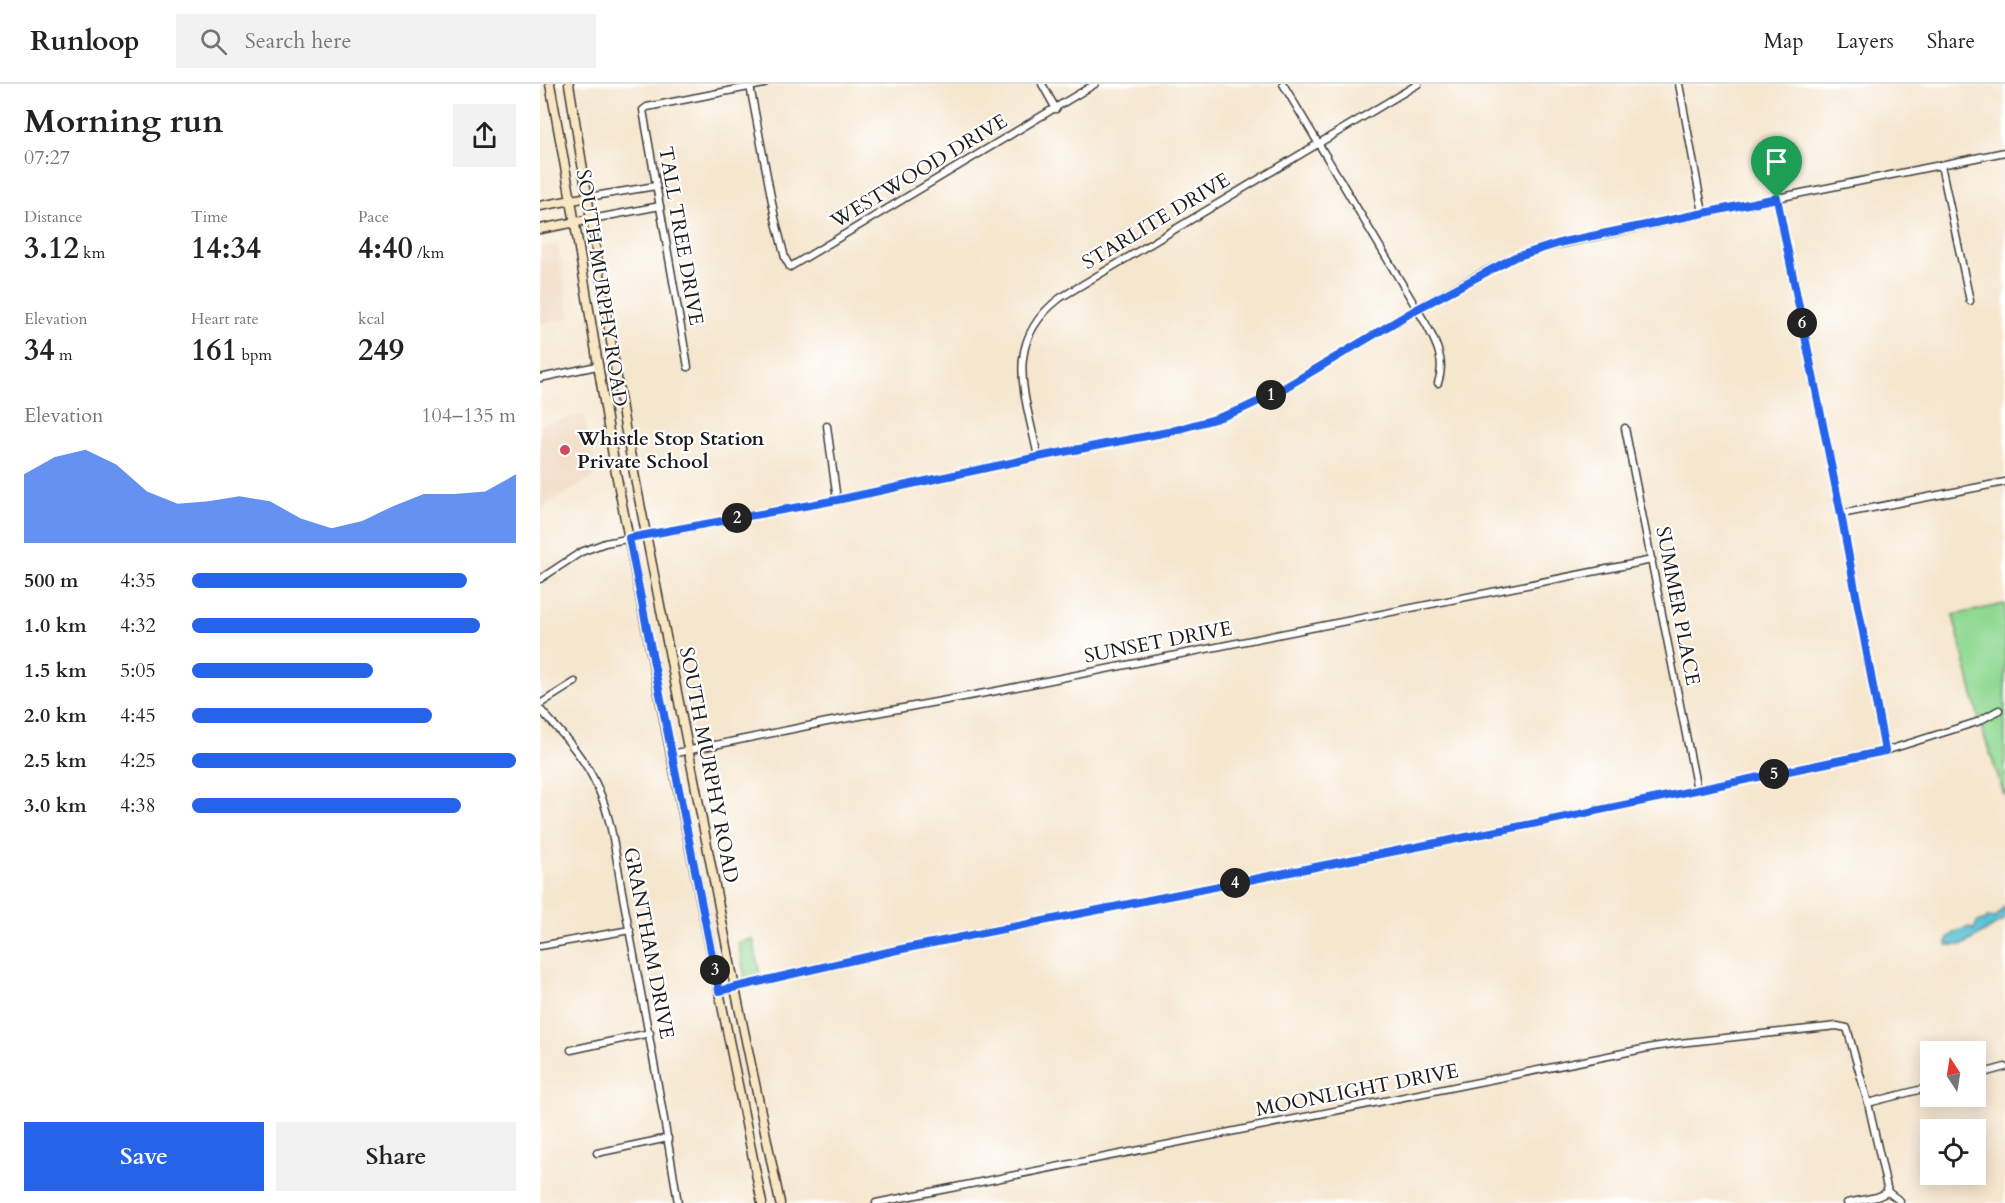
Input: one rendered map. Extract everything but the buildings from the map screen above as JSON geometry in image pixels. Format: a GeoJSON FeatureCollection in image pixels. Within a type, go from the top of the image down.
{"type":"FeatureCollection","features":[{"type":"Feature","properties":{"kind":"main road","name":"SOUTH MURPHY ROAD"},"geometry":{"type":"LineString","coordinates":[[550,84],[597,366],[629,538],[670,754],[762,1203]]}},
{"type":"Feature","properties":{"kind":"main road","name":"SOUTH MURPHY ROAD"},"geometry":{"type":"LineString","coordinates":[[569,84],[625,427],[735,988],[780,1203]]}},
{"type":"Feature","properties":{"kind":"main road"},"geometry":{"type":"LineString","coordinates":[[540,206],[588,197]]}},
{"type":"Feature","properties":{"kind":"main road"},"geometry":{"type":"LineString","coordinates":[[540,229],[592,219]]}},
{"type":"Feature","properties":{"kind":"street"},"geometry":{"type":"LineString","coordinates":[[750,86],[764,84]]}},
{"type":"Feature","properties":{"kind":"street"},"geometry":{"type":"LineString","coordinates":[[1042,84],[1056,109]]}},
{"type":"Feature","properties":{"kind":"street","name":"WESTWOOD DRIVE"},"geometry":{"type":"LineString","coordinates":[[750,86],[775,218],[785,258],[790,267],[1095,84]]}},
{"type":"Feature","properties":{"kind":"street"},"geometry":{"type":"LineString","coordinates":[[1283,84],[1433,337],[1442,368],[1438,383]]}},
{"type":"Feature","properties":{"kind":"street","name":"STARLITE DRIVE"},"geometry":{"type":"LineString","coordinates":[[1038,457],[1021,362],[1030,331],[1047,308],[1060,298],[1418,84]]}},
{"type":"Feature","properties":{"kind":"street"},"geometry":{"type":"LineString","coordinates":[[1679,84],[1703,213]]}},
{"type":"Feature","properties":{"kind":"street","name":"TALL TREE DRIVE"},"geometry":{"type":"LineString","coordinates":[[688,367],[643,110],[647,107],[750,86]]}},
{"type":"Feature","properties":{"kind":"street"},"geometry":{"type":"LineString","coordinates":[[540,579],[581,552],[605,543],[837,500],[1168,432],[1240,410],[1274,394],[1484,272],[1528,252],[1563,242],[2005,152]]}},
{"type":"Feature","properties":{"kind":"street"},"geometry":{"type":"LineString","coordinates":[[1941,165],[1970,302]]}},
{"type":"Feature","properties":{"kind":"street"},"geometry":{"type":"LineString","coordinates":[[588,197],[656,186]]}},
{"type":"Feature","properties":{"kind":"street"},"geometry":{"type":"LineString","coordinates":[[1777,198],[1841,514],[1885,751]]}},
{"type":"Feature","properties":{"kind":"street"},"geometry":{"type":"LineString","coordinates":[[592,219],[660,206]]}},
{"type":"Feature","properties":{"kind":"street"},"geometry":{"type":"LineString","coordinates":[[540,378],[597,366]]}},
{"type":"Feature","properties":{"kind":"street"},"geometry":{"type":"LineString","coordinates":[[827,426],[837,500]]}},
{"type":"Feature","properties":{"kind":"street","name":"SUMMER PLACE"},"geometry":{"type":"LineString","coordinates":[[1625,428],[1697,790]]}},
{"type":"Feature","properties":{"kind":"street"},"geometry":{"type":"LineString","coordinates":[[1841,514],[2005,482]]}},
{"type":"Feature","properties":{"kind":"street","name":"SUNSET DRIVE"},"geometry":{"type":"LineString","coordinates":[[670,754],[1652,560]]}},
{"type":"Feature","properties":{"kind":"street"},"geometry":{"type":"LineString","coordinates":[[540,704],[575,682]]}},
{"type":"Feature","properties":{"kind":"street","name":"GRANTHAM DRIVE"},"geometry":{"type":"LineString","coordinates":[[540,709],[588,768],[598,787],[612,834],[650,1033],[678,1203]]}},
{"type":"Feature","properties":{"kind":"street"},"geometry":{"type":"LineString","coordinates":[[719,991],[897,950],[1885,751],[1977,722],[1999,710]]}},
{"type":"Feature","properties":{"kind":"street"},"geometry":{"type":"LineString","coordinates":[[540,946],[630,930]]}},
{"type":"Feature","properties":{"kind":"street","name":"MOONLIGHT DRIVE"},"geometry":{"type":"LineString","coordinates":[[876,1203],[1653,1047],[1762,1033],[1837,1026],[1847,1028],[1868,1103]]}},
{"type":"Feature","properties":{"kind":"street"},"geometry":{"type":"LineString","coordinates":[[571,1050],[650,1033]]}},
{"type":"Feature","properties":{"kind":"street"},"geometry":{"type":"LineString","coordinates":[[1986,1073],[2004,1070]]}},
{"type":"Feature","properties":{"kind":"street"},"geometry":{"type":"LineString","coordinates":[[1900,1201],[1888,1192],[1868,1103],[1920,1090]]}},
{"type":"Feature","properties":{"kind":"street"},"geometry":{"type":"LineString","coordinates":[[597,1153],[668,1138]]}},
{"type":"Feature","properties":{"kind":"street"},"geometry":{"type":"LineString","coordinates":[[1847,1203],[1877,1197],[1888,1192]]}},
{"type":"Feature","properties":{"kind":"shaded area"},"geometry":{"type":"Polygon","coordinates":[[[558,245],[569,318],[540,323],[540,248],[558,245]]]}},
{"type":"Feature","properties":{"kind":"shaded area","name":"Whistle Stop Station Private School"},"geometry":{"type":"Polygon","coordinates":[[[584,415],[596,475],[540,509],[540,424],[584,415]]]}},
{"type":"Feature","properties":{"kind":"green space"},"geometry":{"type":"Polygon","coordinates":[[[2005,604],[2005,797],[1981,727],[1953,615],[2005,604]]]}},
{"type":"Feature","properties":{"kind":"green space"},"geometry":{"type":"Polygon","coordinates":[[[753,939],[760,975],[745,978],[738,942],[753,939]]]}},
{"type":"Feature","properties":{"kind":"water"},"geometry":{"type":"Polygon","coordinates":[[[2004,907],[2005,919],[1963,945],[1947,945],[1947,940],[1954,933],[1969,927],[1974,930],[1980,921],[1985,921],[1988,917],[1996,918],[2004,907]]]}},
{"type":"Feature","properties":{"kind":"place","name":"Whistle Stop Station Private School"},"geometry":{"type":"Point","coordinates":[565,450]}},
{"type":"Feature","properties":{"kind":"route"},"geometry":{"type":"LineString","coordinates":[[1777,198],[1841,514],[1885,751],[1532,824],[897,950],[719,991],[670,754],[629,538],[837,500],[1168,432],[1215,419],[1274,394],[1417,309],[1515,257],[1563,242],[1777,198]]}}]}
